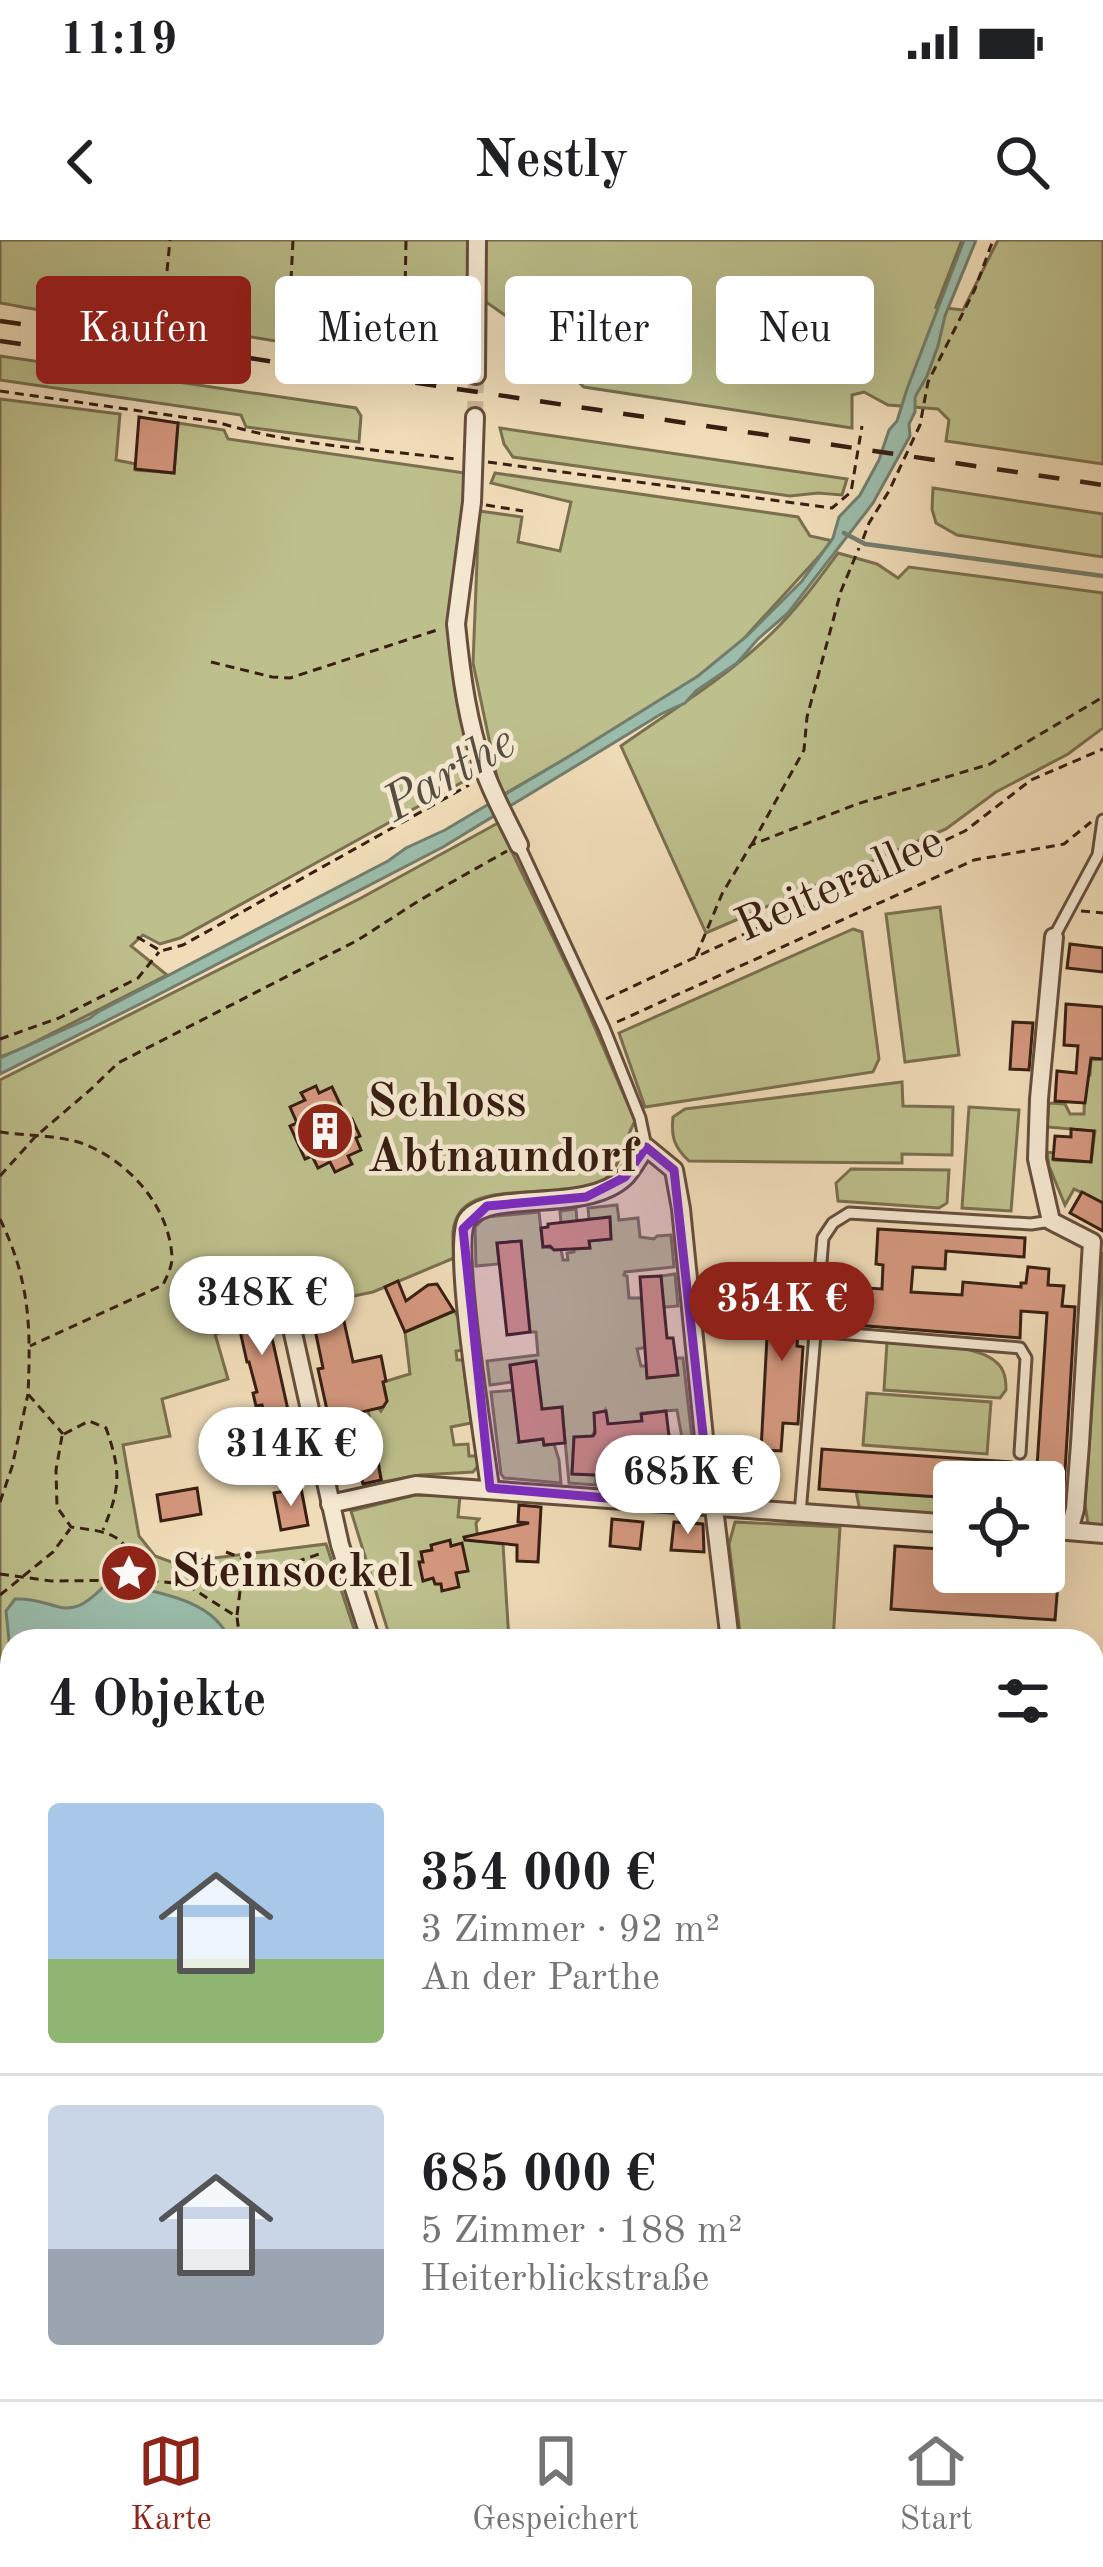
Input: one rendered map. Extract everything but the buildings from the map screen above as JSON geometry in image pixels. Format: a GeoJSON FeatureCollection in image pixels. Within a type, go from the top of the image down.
{"type":"FeatureCollection","features":[{"type":"Feature","properties":{"kind":"street"},"geometry":{"type":"LineString","coordinates":[[477,240],[477,276]]}},
{"type":"Feature","properties":{"kind":"street"},"geometry":{"type":"LineString","coordinates":[[475,417],[472,502],[456,624],[469,718],[486,776],[519,844]]}},
{"type":"Feature","properties":{"kind":"street"},"geometry":{"type":"LineString","coordinates":[[1054,937],[1037,1159],[1051,1221],[1097,1243],[1075,1509],[1069,1531]]}},
{"type":"Feature","properties":{"kind":"street"},"geometry":{"type":"LineString","coordinates":[[490,1488],[463,1275],[461,1239],[468,1219],[487,1206],[586,1197],[625,1177],[646,1147],[674,1170],[681,1209],[728,1629]]}},
{"type":"Feature","properties":{"kind":"street"},"geometry":{"type":"LineString","coordinates":[[289,1315],[340,1545],[367,1629]]}},
{"type":"Feature","properties":{"kind":"street"},"geometry":{"type":"LineString","coordinates":[[330,1504],[416,1484],[933,1523]]}},
{"type":"Feature","properties":{"kind":"street"},"geometry":{"type":"LineString","coordinates":[[1065,1531],[1103,1534]]}},
{"type":"Feature","properties":{"kind":"lane"},"geometry":{"type":"LineString","coordinates":[[1054,937],[1098,855],[1103,816]]}},
{"type":"Feature","properties":{"kind":"lane"},"geometry":{"type":"LineString","coordinates":[[519,844],[604,1028],[640,1118],[646,1147]]}},
{"type":"Feature","properties":{"kind":"lane"},"geometry":{"type":"LineString","coordinates":[[800,1514],[823,1238],[833,1223],[849,1214],[1031,1224],[1051,1221]]}},
{"type":"Feature","properties":{"kind":"lane"},"geometry":{"type":"LineString","coordinates":[[814,1331],[1020,1348],[1026,1358],[1020,1454]]}},
{"type":"Feature","properties":{"kind":"path"},"geometry":{"type":"LineString","coordinates":[[167,271],[170,240]]}},
{"type":"Feature","properties":{"kind":"path"},"geometry":{"type":"LineString","coordinates":[[291,276],[293,240]]}},
{"type":"Feature","properties":{"kind":"path"},"geometry":{"type":"LineString","coordinates":[[405,276],[406,240]]}},
{"type":"Feature","properties":{"kind":"path"},"geometry":{"type":"LineString","coordinates":[[863,538],[920,425],[928,382],[975,289],[993,240]]}},
{"type":"Feature","properties":{"kind":"path"},"geometry":{"type":"LineString","coordinates":[[0,391],[217,422],[300,440],[832,508],[850,492],[862,426]]}},
{"type":"Feature","properties":{"kind":"path"},"geometry":{"type":"LineString","coordinates":[[472,502],[524,511]]}},
{"type":"Feature","properties":{"kind":"path"},"geometry":{"type":"LineString","coordinates":[[695,957],[722,894],[804,750],[807,717],[841,590],[859,548]]}},
{"type":"Feature","properties":{"kind":"path"},"geometry":{"type":"LineString","coordinates":[[211,662],[290,677],[456,624]]}},
{"type":"Feature","properties":{"kind":"path"},"geometry":{"type":"LineString","coordinates":[[751,845],[856,804],[990,764],[1103,697]]}},
{"type":"Feature","properties":{"kind":"path"},"geometry":{"type":"LineString","coordinates":[[593,1004],[965,831],[1031,780],[1103,748]]}},
{"type":"Feature","properties":{"kind":"path"},"geometry":{"type":"LineString","coordinates":[[0,1039],[59,1018],[137,977],[160,951],[183,944],[486,776]]}},
{"type":"Feature","properties":{"kind":"path","name":"Reiterallee"},"geometry":{"type":"LineString","coordinates":[[604,1028],[974,860],[1064,844],[1103,816]]}},
{"type":"Feature","properties":{"kind":"path"},"geometry":{"type":"LineString","coordinates":[[0,1176],[35,1137],[118,1063],[358,940],[519,844]]}},
{"type":"Feature","properties":{"kind":"path"},"geometry":{"type":"LineString","coordinates":[[1069,910],[1103,913]]}},
{"type":"Feature","properties":{"kind":"path"},"geometry":{"type":"LineString","coordinates":[[137,937],[160,951]]}},
{"type":"Feature","properties":{"kind":"path"},"geometry":{"type":"LineString","coordinates":[[0,1132],[81,1142],[109,1157],[138,1179],[165,1222],[172,1262],[163,1285],[30,1346]]}},
{"type":"Feature","properties":{"kind":"path"},"geometry":{"type":"LineString","coordinates":[[0,1219],[22,1271],[31,1332],[28,1394],[0,1502]]}},
{"type":"Feature","properties":{"kind":"path"},"geometry":{"type":"LineString","coordinates":[[28,1394],[63,1434]]}},
{"type":"Feature","properties":{"kind":"path"},"geometry":{"type":"LineString","coordinates":[[63,1434],[88,1421],[106,1428],[119,1466],[103,1531]]}},
{"type":"Feature","properties":{"kind":"path"},"geometry":{"type":"LineString","coordinates":[[63,1434],[56,1471],[57,1507],[71,1527],[103,1531],[127,1543],[142,1580]]}},
{"type":"Feature","properties":{"kind":"path"},"geometry":{"type":"LineString","coordinates":[[0,1595],[53,1552],[71,1527]]}},
{"type":"Feature","properties":{"kind":"path"},"geometry":{"type":"LineString","coordinates":[[0,1574],[50,1581],[241,1581],[340,1545]]}},
{"type":"Feature","properties":{"kind":"path"},"geometry":{"type":"LineString","coordinates":[[226,1552],[281,1568]]}},
{"type":"Feature","properties":{"kind":"path"},"geometry":{"type":"LineString","coordinates":[[239,1629],[241,1581]]}},
{"type":"Feature","properties":{"kind":"path"},"geometry":{"type":"LineString","coordinates":[[185,1584],[237,1617]]}},
{"type":"Feature","properties":{"kind":"highlighted area"},"geometry":{"type":"Polygon","coordinates":[[[646,1147],[674,1170],[711,1507],[490,1488],[463,1229],[487,1206],[586,1197],[625,1177],[646,1147]]]}},
{"type":"Feature","properties":{"kind":"green space"},"geometry":{"type":"Polygon","coordinates":[[[0,240],[470,240],[470,276],[275,276],[275,341],[251,337],[251,276],[36,276],[36,309],[0,303],[0,240]]]}},
{"type":"Feature","properties":{"kind":"green space"},"geometry":{"type":"Polygon","coordinates":[[[482,240],[962,240],[936,307],[963,310],[998,240],[1103,240],[1103,464],[946,441],[949,420],[938,409],[888,405],[864,392],[852,395],[852,428],[584,387],[581,384],[692,384],[692,276],[505,276],[505,315],[486,302],[482,240]]]}},
{"type":"Feature","properties":{"kind":"green space"},"geometry":{"type":"Polygon","coordinates":[[[0,356],[36,361],[36,384],[192,384],[356,408],[361,416],[359,442],[246,427],[241,415],[0,380],[0,356]]]}},
{"type":"Feature","properties":{"kind":"green space"},"geometry":{"type":"Polygon","coordinates":[[[0,399],[120,414],[116,460],[136,464],[136,470],[174,473],[178,423],[224,430],[228,439],[465,473],[463,725],[477,774],[180,938],[160,944],[143,935],[131,946],[167,975],[0,1057],[0,399]]]}},
{"type":"Feature","properties":{"kind":"green space"},"geometry":{"type":"Polygon","coordinates":[[[500,428],[847,479],[842,495],[790,496],[513,457],[500,428]]]}},
{"type":"Feature","properties":{"kind":"green space"},"geometry":{"type":"Polygon","coordinates":[[[495,473],[798,517],[810,536],[833,541],[727,657],[676,695],[501,796],[473,663],[479,511],[522,517],[518,542],[560,551],[571,502],[491,483],[495,473]]]}},
{"type":"Feature","properties":{"kind":"green space"},"geometry":{"type":"Polygon","coordinates":[[[933,488],[1103,514],[1103,557],[957,535],[936,523],[933,488]]]}},
{"type":"Feature","properties":{"kind":"green space"},"geometry":{"type":"Polygon","coordinates":[[[838,553],[877,564],[898,578],[909,567],[1103,593],[1103,728],[1068,754],[996,792],[946,829],[706,933],[621,746],[755,649],[838,553]]]}},
{"type":"Feature","properties":{"kind":"green space"},"geometry":{"type":"Polygon","coordinates":[[[498,823],[635,1121],[615,1168],[605,1179],[589,1185],[507,1193],[472,1202],[455,1223],[454,1258],[373,1292],[272,1318],[263,1302],[235,1308],[239,1328],[215,1334],[228,1379],[162,1399],[170,1436],[123,1445],[139,1536],[155,1556],[174,1563],[326,1544],[354,1629],[0,1629],[0,1080],[361,898],[498,823]]]}},
{"type":"Feature","properties":{"kind":"green space"},"geometry":{"type":"Polygon","coordinates":[[[940,907],[959,1055],[905,1062],[886,914],[940,907]]]}},
{"type":"Feature","properties":{"kind":"green space"},"geometry":{"type":"Polygon","coordinates":[[[853,929],[862,932],[879,1059],[873,1072],[645,1107],[619,1033],[853,929]]]}},
{"type":"Feature","properties":{"kind":"green space"},"geometry":{"type":"Polygon","coordinates":[[[1103,1059],[1103,1203],[1074,1189],[1065,1205],[1047,1152],[1054,1153],[1054,1160],[1091,1162],[1095,1131],[1047,1127],[1049,1103],[1065,1104],[1070,1114],[1084,1114],[1085,1075],[1090,1075],[1091,1060],[1103,1059]]]}},
{"type":"Feature","properties":{"kind":"green space"},"geometry":{"type":"Polygon","coordinates":[[[902,1082],[903,1106],[953,1107],[952,1155],[902,1154],[902,1163],[689,1161],[673,1136],[673,1117],[685,1109],[902,1082]]]}},
{"type":"Feature","properties":{"kind":"green space"},"geometry":{"type":"Polygon","coordinates":[[[969,1107],[1019,1110],[1011,1211],[962,1208],[969,1107]]]}},
{"type":"Feature","properties":{"kind":"green space"},"geometry":{"type":"Polygon","coordinates":[[[851,1169],[949,1170],[947,1203],[939,1208],[838,1201],[836,1183],[851,1169]]]}},
{"type":"Feature","properties":{"kind":"green space"},"geometry":{"type":"Polygon","coordinates":[[[617,1205],[619,1220],[638,1218],[640,1237],[671,1235],[674,1267],[624,1275],[629,1298],[662,1298],[661,1276],[675,1274],[678,1306],[644,1309],[647,1347],[637,1349],[649,1377],[677,1375],[676,1358],[683,1358],[698,1493],[659,1490],[655,1436],[669,1435],[668,1478],[691,1479],[692,1455],[685,1454],[677,1410],[642,1413],[642,1421],[631,1423],[643,1489],[610,1486],[605,1411],[593,1434],[593,1445],[574,1438],[572,1473],[596,1475],[596,1485],[569,1483],[562,1408],[520,1442],[543,1439],[544,1445],[554,1444],[561,1483],[501,1474],[491,1392],[539,1388],[537,1368],[510,1366],[512,1382],[490,1385],[487,1361],[538,1355],[536,1332],[530,1332],[521,1241],[497,1243],[499,1264],[476,1266],[475,1227],[485,1217],[539,1212],[543,1247],[561,1249],[563,1260],[568,1260],[567,1253],[574,1252],[572,1223],[561,1224],[560,1211],[576,1209],[579,1247],[589,1247],[589,1241],[611,1239],[609,1218],[589,1219],[588,1208],[617,1205]]]}},
{"type":"Feature","properties":{"kind":"green space"},"geometry":{"type":"Polygon","coordinates":[[[1103,1252],[1103,1525],[1088,1524],[1085,1504],[1103,1252]]]}},
{"type":"Feature","properties":{"kind":"green space"},"geometry":{"type":"Polygon","coordinates":[[[454,1311],[465,1350],[456,1351],[457,1360],[463,1360],[471,1423],[451,1427],[454,1445],[468,1444],[469,1456],[477,1456],[478,1466],[473,1472],[382,1482],[368,1410],[381,1411],[387,1401],[383,1382],[410,1374],[405,1332],[454,1311]]]}},
{"type":"Feature","properties":{"kind":"green space"},"geometry":{"type":"Polygon","coordinates":[[[887,1342],[974,1351],[1001,1368],[1006,1390],[1000,1398],[884,1390],[887,1342]]]}},
{"type":"Feature","properties":{"kind":"green space"},"geometry":{"type":"Polygon","coordinates":[[[867,1393],[991,1402],[987,1454],[863,1445],[867,1393]]]}},
{"type":"Feature","properties":{"kind":"green space"},"geometry":{"type":"Polygon","coordinates":[[[856,1491],[933,1496],[933,1516],[860,1511],[856,1491]]]}},
{"type":"Feature","properties":{"kind":"green space"},"geometry":{"type":"Polygon","coordinates":[[[415,1495],[460,1496],[458,1517],[479,1519],[478,1541],[503,1544],[508,1629],[387,1629],[351,1511],[415,1495]]]}},
{"type":"Feature","properties":{"kind":"green space"},"geometry":{"type":"Polygon","coordinates":[[[735,1522],[840,1527],[834,1629],[740,1629],[729,1544],[735,1522]]]}},
{"type":"Feature","properties":{"kind":"shaded area"},"geometry":{"type":"Polygon","coordinates":[[[964,240],[976,240],[915,397],[910,436],[873,503],[788,613],[737,663],[685,703],[443,847],[0,1074],[0,1058],[90,1018],[445,830],[698,676],[747,636],[802,581],[833,538],[839,517],[860,495],[897,421],[964,240]]]}},
{"type":"Feature","properties":{"kind":"shaded area"},"geometry":{"type":"Polygon","coordinates":[[[124,1585],[170,1596],[200,1608],[224,1629],[8,1629],[6,1611],[15,1599],[70,1608],[103,1587],[124,1585]]]}},
{"type":"Feature","properties":{"kind":"waterway"},"geometry":{"type":"LineString","coordinates":[[844,533],[865,544],[1103,576]]}},
{"type":"Feature","properties":{"kind":"tunnel"},"geometry":{"type":"LineString","coordinates":[[475,417],[476,384]]}},
{"type":"Feature","properties":{"kind":"railway"},"geometry":{"type":"LineString","coordinates":[[0,321],[1103,485]]}},
{"type":"Feature","properties":{"kind":"railway"},"geometry":{"type":"LineString","coordinates":[[0,341],[36,346]]}},
{"type":"Feature","properties":{"kind":"place","name":"Schloss Abtnaundorf"},"geometry":{"type":"Point","coordinates":[325,1131]}},
{"type":"Feature","properties":{"kind":"place","name":"Steinsockel"},"geometry":{"type":"Point","coordinates":[129,1573]}},
{"type":"Feature","properties":{"kind":"water label","name":"Parthe"},"geometry":{"type":"Point","coordinates":[450,775]}}]}
